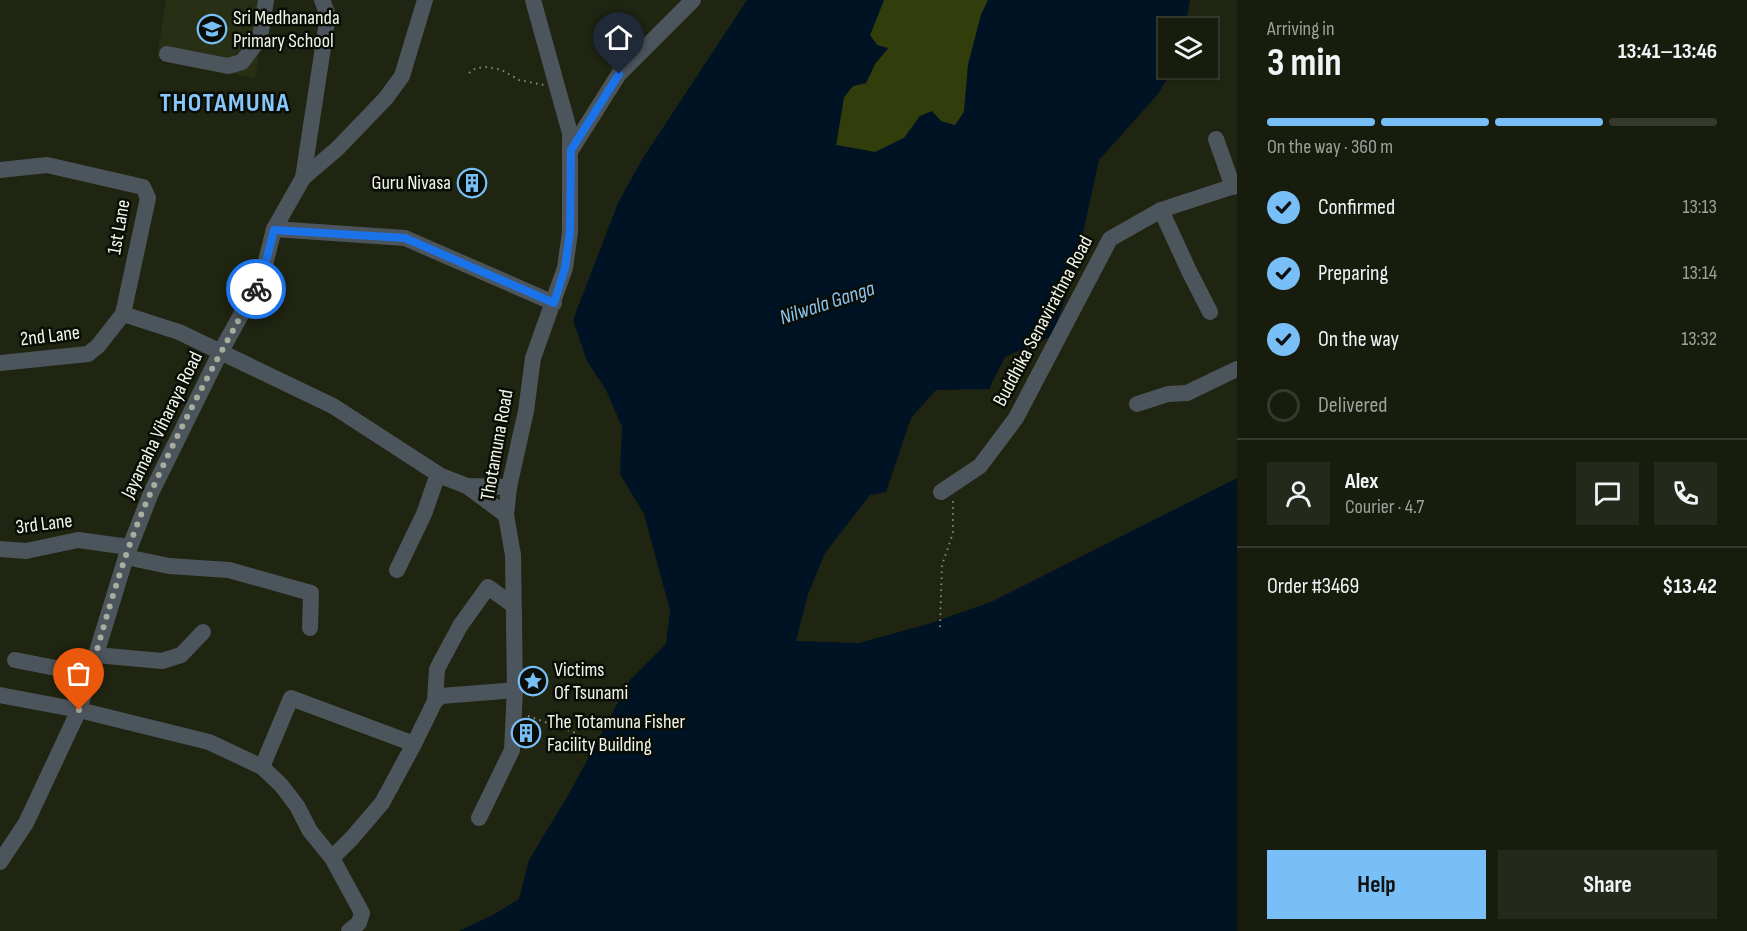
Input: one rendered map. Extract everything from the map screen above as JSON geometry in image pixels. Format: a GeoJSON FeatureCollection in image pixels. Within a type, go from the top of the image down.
{"type":"FeatureCollection","features":[{"type":"Feature","properties":{"kind":"street"},"geometry":{"type":"LineString","coordinates":[[167,54],[228,66],[242,62],[260,38],[266,0]]}},
{"type":"Feature","properties":{"kind":"street","name":"Jayamaha Viharaya Road"},"geometry":{"type":"LineString","coordinates":[[0,862],[26,823],[79,710],[128,552],[151,493],[221,351],[262,277],[274,230],[303,178],[328,15],[322,0]]}},
{"type":"Feature","properties":{"kind":"street"},"geometry":{"type":"LineString","coordinates":[[303,178],[338,148],[386,98],[402,76],[425,0]]}},
{"type":"Feature","properties":{"kind":"street","name":"Thotamuna Road"},"geometry":{"type":"LineString","coordinates":[[479,818],[512,750],[515,690],[513,555],[506,515],[509,487],[526,411],[533,358],[565,268],[570,232],[570,133],[533,0]]}},
{"type":"Feature","properties":{"kind":"street"},"geometry":{"type":"LineString","coordinates":[[571,150],[619,74],[693,0]]}},
{"type":"Feature","properties":{"kind":"street"},"geometry":{"type":"LineString","coordinates":[[1216,139],[1235,186]]}},
{"type":"Feature","properties":{"kind":"street","name":"1st Lane"},"geometry":{"type":"LineString","coordinates":[[0,170],[47,165],[143,187],[148,198],[123,314]]}},
{"type":"Feature","properties":{"kind":"street","name":"Buddhika Senavirathna Road"},"geometry":{"type":"LineString","coordinates":[[947,488],[980,466],[1016,418],[1110,239],[1161,210],[1235,186]]}},
{"type":"Feature","properties":{"kind":"street"},"geometry":{"type":"LineString","coordinates":[[1161,210],[1210,312]]}},
{"type":"Feature","properties":{"kind":"street"},"geometry":{"type":"LineString","coordinates":[[274,230],[405,238],[554,303]]}},
{"type":"Feature","properties":{"kind":"street"},"geometry":{"type":"LineString","coordinates":[[123,314],[180,332],[333,405],[438,474],[467,486],[506,515]]}},
{"type":"Feature","properties":{"kind":"street","name":"2nd Lane"},"geometry":{"type":"LineString","coordinates":[[0,363],[88,354],[98,346],[123,314]]}},
{"type":"Feature","properties":{"kind":"street"},"geometry":{"type":"LineString","coordinates":[[1137,404],[1168,394],[1187,393],[1237,369]]}},
{"type":"Feature","properties":{"kind":"street"},"geometry":{"type":"LineString","coordinates":[[397,570],[424,514],[438,474]]}},
{"type":"Feature","properties":{"kind":"street"},"geometry":{"type":"LineString","coordinates":[[467,486],[509,487]]}},
{"type":"Feature","properties":{"kind":"street","name":"3rd Lane"},"geometry":{"type":"LineString","coordinates":[[0,549],[26,551],[78,540],[128,552],[169,566],[229,570],[311,593],[310,628]]}},
{"type":"Feature","properties":{"kind":"street"},"geometry":{"type":"LineString","coordinates":[[332,858],[382,802],[414,744],[435,701],[437,669],[460,626],[488,587],[513,605]]}},
{"type":"Feature","properties":{"kind":"street"},"geometry":{"type":"LineString","coordinates":[[15,660],[66,670],[94,663],[162,661],[181,655],[203,632]]}},
{"type":"Feature","properties":{"kind":"street"},"geometry":{"type":"LineString","coordinates":[[435,701],[441,696],[515,690]]}},
{"type":"Feature","properties":{"kind":"street"},"geometry":{"type":"LineString","coordinates":[[0,694],[79,710],[209,742],[262,767],[281,785],[297,806],[310,831],[332,858],[362,914],[359,923],[349,931]]}},
{"type":"Feature","properties":{"kind":"street"},"geometry":{"type":"LineString","coordinates":[[262,767],[291,698],[414,744]]}},
{"type":"Feature","properties":{"kind":"path"},"geometry":{"type":"LineString","coordinates":[[469,73],[476,68],[488,67],[502,70],[519,80],[538,83],[558,90]]}},
{"type":"Feature","properties":{"kind":"path"},"geometry":{"type":"LineString","coordinates":[[940,627],[942,565],[953,533],[947,488]]}},
{"type":"Feature","properties":{"kind":"path"},"geometry":{"type":"LineString","coordinates":[[514,712],[579,734]]}},
{"type":"Feature","properties":{"kind":"shaded area","name":"Sri Medhananda Primary School"},"geometry":{"type":"Polygon","coordinates":[[[166,0],[267,0],[255,78],[157,58],[166,0]]]}},
{"type":"Feature","properties":{"kind":"green space"},"geometry":{"type":"Polygon","coordinates":[[[884,0],[988,0],[981,15],[968,65],[964,112],[955,126],[920,116],[904,138],[875,152],[836,145],[844,97],[853,86],[866,83],[875,64],[888,49],[877,45],[870,35],[884,0]]]}},
{"type":"Feature","properties":{"kind":"water","name":"Nilwala Ganga"},"geometry":{"type":"Polygon","coordinates":[[[747,0],[884,0],[870,35],[877,45],[888,48],[875,64],[866,83],[853,86],[844,97],[836,145],[875,152],[904,138],[920,116],[932,111],[941,121],[955,125],[964,112],[968,65],[981,15],[988,0],[1190,0],[1187,18],[1158,18],[1158,78],[1168,78],[1158,94],[1099,160],[1074,274],[1052,336],[1005,357],[989,389],[936,390],[911,418],[886,492],[870,495],[825,553],[808,594],[796,641],[859,643],[928,624],[991,602],[1237,478],[1237,931],[459,931],[491,916],[519,899],[529,860],[570,792],[630,680],[666,644],[670,610],[644,514],[620,474],[622,427],[606,390],[587,361],[573,320],[618,203],[643,158],[747,0]]]}},
{"type":"Feature","properties":{"kind":"way so far"},"geometry":{"type":"LineString","coordinates":[[79,710],[126,557],[151,493],[221,351],[256,289]]}},
{"type":"Feature","properties":{"kind":"place","name":"Sri Medhananda Primary School"},"geometry":{"type":"Point","coordinates":[212,29]}},
{"type":"Feature","properties":{"kind":"place","name":"Guru Nivasa"},"geometry":{"type":"Point","coordinates":[472,183]}},
{"type":"Feature","properties":{"kind":"place","name":"Victims Of Tsunami"},"geometry":{"type":"Point","coordinates":[533,681]}},
{"type":"Feature","properties":{"kind":"place","name":"The Totamuna Fisher Facility Building"},"geometry":{"type":"Point","coordinates":[526,733]}},
{"type":"Feature","properties":{"kind":"district","name":"THOTAMUNA"},"geometry":{"type":"Point","coordinates":[225,103]}},
{"type":"Feature","properties":{"kind":"route"},"geometry":{"type":"LineString","coordinates":[[256,289],[262,277],[274,230],[405,238],[554,303],[565,268],[570,232],[571,150],[619,74]]}}]}
